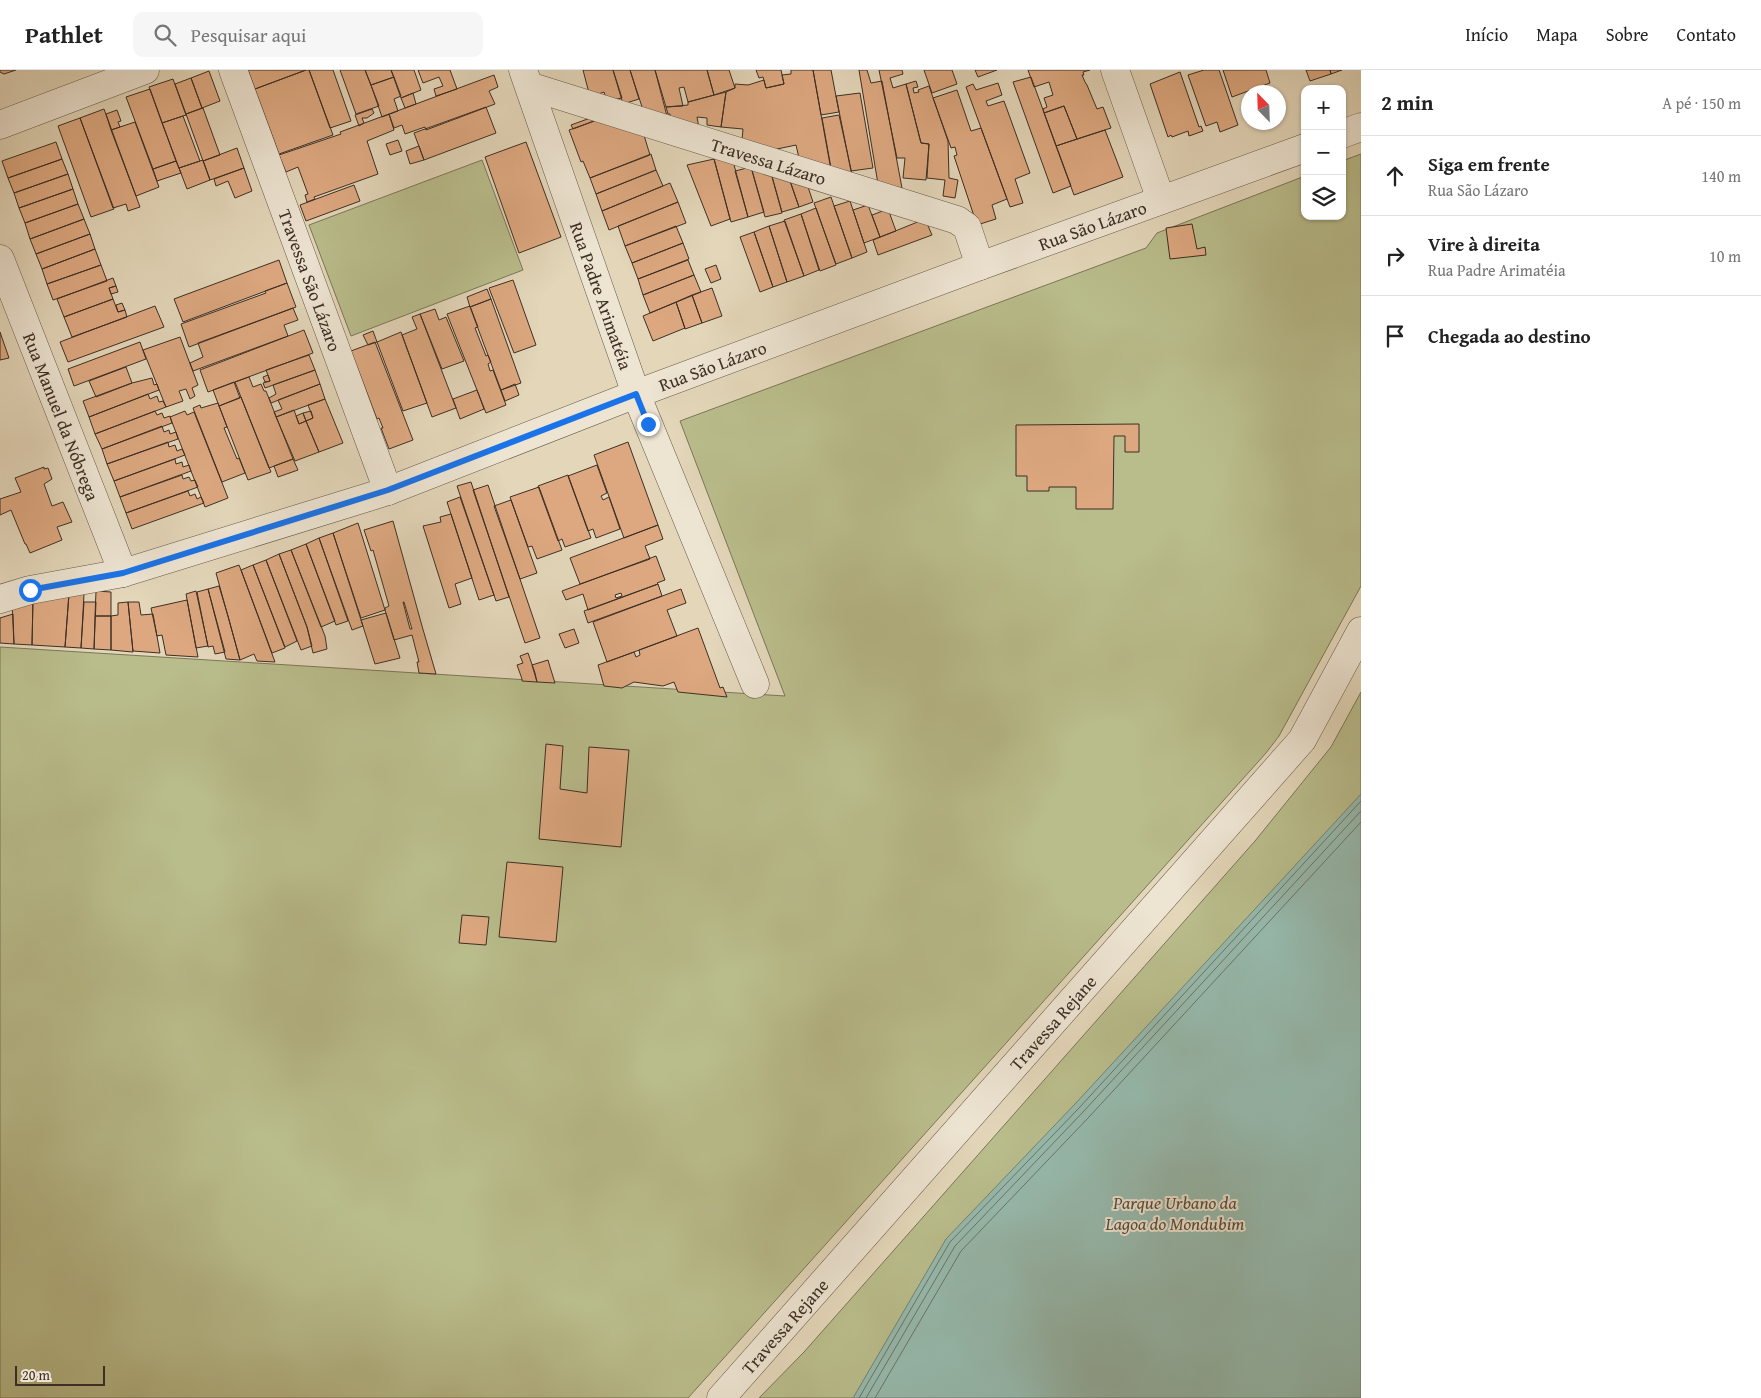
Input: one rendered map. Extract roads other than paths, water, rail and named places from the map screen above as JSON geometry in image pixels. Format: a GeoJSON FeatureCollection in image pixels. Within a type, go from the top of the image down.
{"type":"FeatureCollection","features":[{"type":"Feature","properties":{"kind":"street"},"geometry":{"type":"LineString","coordinates":[[0,125],[145,70]]}},
{"type":"Feature","properties":{"kind":"street","name":"Travessa São Lázaro"},"geometry":{"type":"LineString","coordinates":[[233,70],[388,490]]}},
{"type":"Feature","properties":{"kind":"street"},"geometry":{"type":"LineString","coordinates":[[1115,70],[1161,200]]}},
{"type":"Feature","properties":{"kind":"street","name":"Travessa Lázaro"},"geometry":{"type":"LineString","coordinates":[[526,78],[957,220],[967,228],[980,266]]}},
{"type":"Feature","properties":{"kind":"street","name":"Rua Padre Arimatéia"},"geometry":{"type":"LineString","coordinates":[[526,78],[636,394],[755,684]]}},
{"type":"Feature","properties":{"kind":"street"},"geometry":{"type":"LineString","coordinates":[[1346,133],[1361,127]]}},
{"type":"Feature","properties":{"kind":"street","name":"Rua São Lázaro"},"geometry":{"type":"LineString","coordinates":[[0,599],[30,590],[123,573],[388,490],[636,394],[1301,149]]}},
{"type":"Feature","properties":{"kind":"street","name":"Rua Manuel da Nóbrega"},"geometry":{"type":"LineString","coordinates":[[0,259],[123,573]]}},
{"type":"Feature","properties":{"kind":"street","name":"Travessa Rejane"},"geometry":{"type":"LineString","coordinates":[[721,1398],[1302,740],[1361,631]]}},
{"type":"Feature","properties":{"kind":"water","name":"Parque Urbano da Lagoa do Mondubim"},"geometry":{"type":"Polygon","coordinates":[[[1361,794],[1361,1398],[853,1398],[946,1239],[1075,1104],[1361,794]]]}}]}
